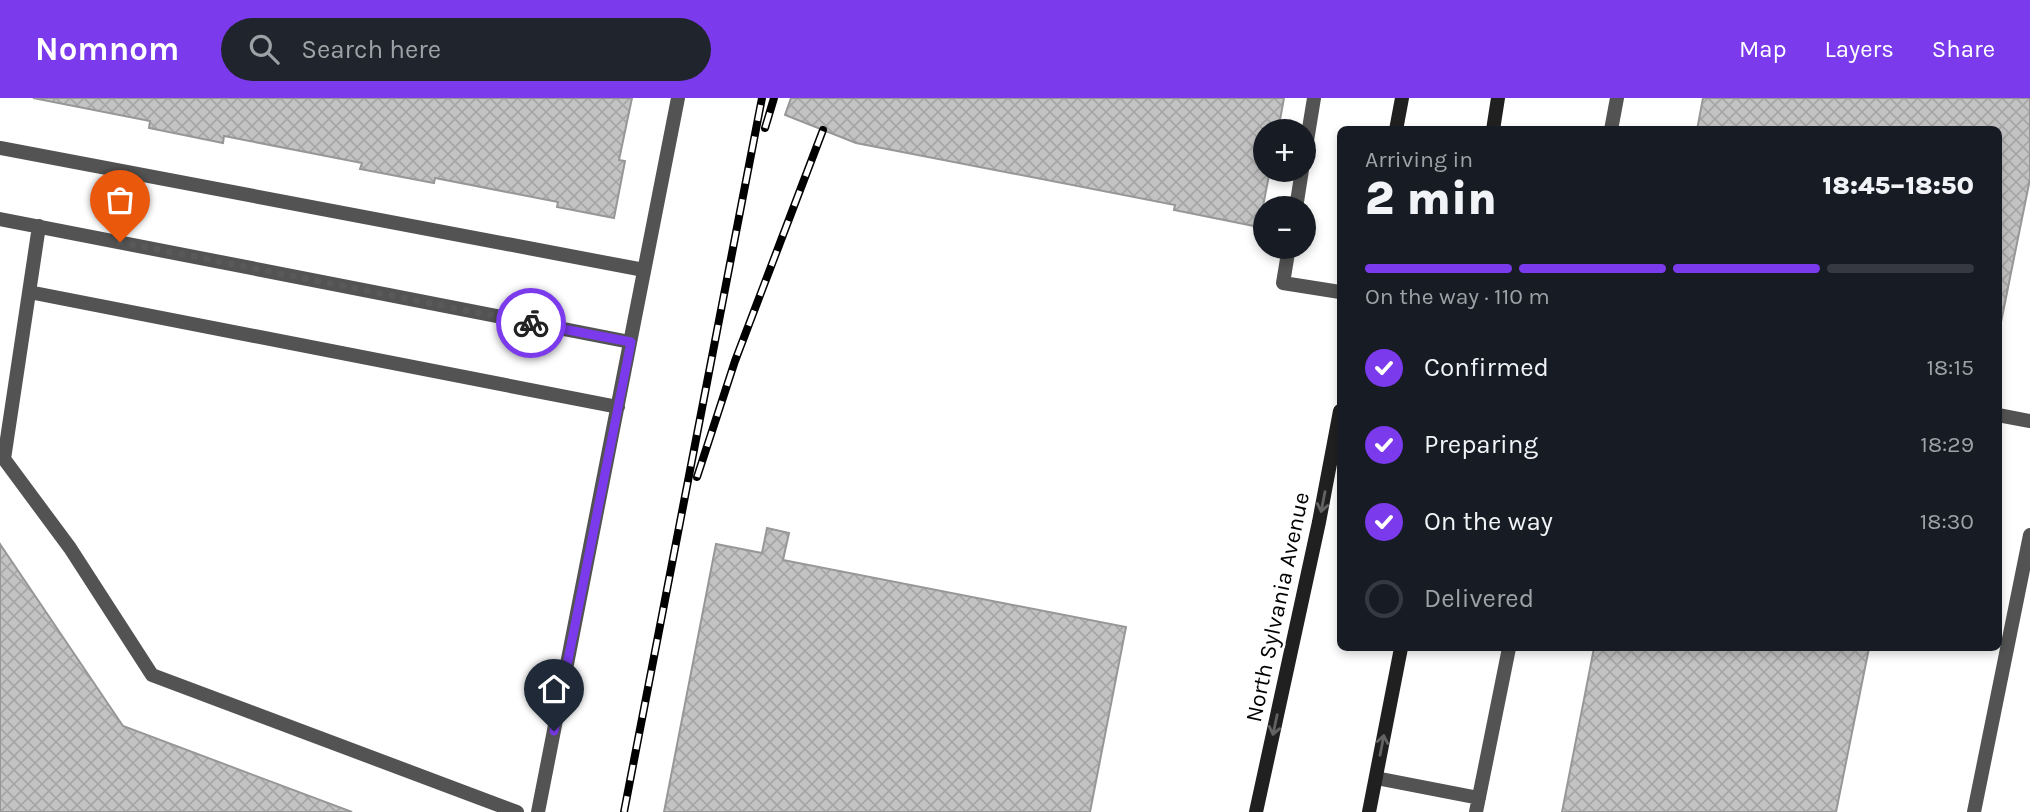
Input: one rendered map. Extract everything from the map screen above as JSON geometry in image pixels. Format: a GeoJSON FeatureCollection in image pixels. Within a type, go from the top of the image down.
{"type":"FeatureCollection","features":[{"type":"Feature","properties":{"kind":"main road"},"geometry":{"type":"LineString","coordinates":[[1397,126],[1402,98]]}},
{"type":"Feature","properties":{"kind":"main road"},"geometry":{"type":"LineString","coordinates":[[1494,126],[1498,98]]}},
{"type":"Feature","properties":{"kind":"main road","name":"North Sylvania Avenue"},"geometry":{"type":"LineString","coordinates":[[1256,812],[1337,427]]}},
{"type":"Feature","properties":{"kind":"main road"},"geometry":{"type":"LineString","coordinates":[[1369,812],[1400,651]]}},
{"type":"Feature","properties":{"kind":"lane"},"geometry":{"type":"LineString","coordinates":[[538,812],[678,98]]}},
{"type":"Feature","properties":{"kind":"lane"},"geometry":{"type":"LineString","coordinates":[[1311,119],[1314,98]]}},
{"type":"Feature","properties":{"kind":"lane"},"geometry":{"type":"LineString","coordinates":[[1612,126],[1617,98]]}},
{"type":"Feature","properties":{"kind":"lane"},"geometry":{"type":"LineString","coordinates":[[0,148],[644,270]]}},
{"type":"Feature","properties":{"kind":"lane"},"geometry":{"type":"LineString","coordinates":[[0,219],[631,342]]}},
{"type":"Feature","properties":{"kind":"lane"},"geometry":{"type":"LineString","coordinates":[[39,226],[4,459],[70,548],[152,675],[517,812]]}},
{"type":"Feature","properties":{"kind":"lane"},"geometry":{"type":"LineString","coordinates":[[1287,259],[1283,283],[1337,292]]}},
{"type":"Feature","properties":{"kind":"lane"},"geometry":{"type":"LineString","coordinates":[[29,292],[618,407]]}},
{"type":"Feature","properties":{"kind":"lane"},"geometry":{"type":"LineString","coordinates":[[2002,416],[2030,421]]}},
{"type":"Feature","properties":{"kind":"lane"},"geometry":{"type":"LineString","coordinates":[[1974,812],[2030,535]]}},
{"type":"Feature","properties":{"kind":"lane"},"geometry":{"type":"LineString","coordinates":[[1376,778],[1477,805],[1507,651]]}},
{"type":"Feature","properties":{"kind":"building"},"geometry":{"type":"Polygon","coordinates":[[[33,98],[632,98],[619,160],[625,161],[614,218],[557,207],[558,202],[435,178],[434,183],[360,169],[362,163],[224,136],[223,143],[149,128],[150,121],[33,98]]]}},
{"type":"Feature","properties":{"kind":"building"},"geometry":{"type":"Polygon","coordinates":[[[791,98],[1284,98],[1280,119],[1253,119],[1253,182],[1268,182],[1265,196],[1253,196],[1253,226],[1174,210],[1175,205],[856,143],[785,115],[791,98]]]}},
{"type":"Feature","properties":{"kind":"building"},"geometry":{"type":"Polygon","coordinates":[[[1703,98],[2030,98],[2030,179],[2002,317],[2002,126],[1698,126],[1703,98]]]}},
{"type":"Feature","properties":{"kind":"building"},"geometry":{"type":"Polygon","coordinates":[[[767,528],[789,533],[783,560],[1126,627],[1090,812],[664,812],[716,544],[762,553],[767,528]]]}},
{"type":"Feature","properties":{"kind":"building"},"geometry":{"type":"Polygon","coordinates":[[[0,544],[123,726],[352,812],[0,812],[0,544]]]}},
{"type":"Feature","properties":{"kind":"building"},"geometry":{"type":"Polygon","coordinates":[[[1593,651],[1868,651],[1836,812],[1562,812],[1593,651]]]}},
{"type":"Feature","properties":{"kind":"railway"},"geometry":{"type":"LineString","coordinates":[[624,812],[762,98]]}},
{"type":"Feature","properties":{"kind":"railway"},"geometry":{"type":"LineString","coordinates":[[765,128],[774,98]]}},
{"type":"Feature","properties":{"kind":"railway"},"geometry":{"type":"LineString","coordinates":[[697,477],[735,361],[823,130]]}},
{"type":"Feature","properties":{"kind":"way so far"},"geometry":{"type":"LineString","coordinates":[[120,242],[531,323]]}},
{"type":"Feature","properties":{"kind":"route"},"geometry":{"type":"LineString","coordinates":[[531,323],[631,342],[554,731]]}}]}
